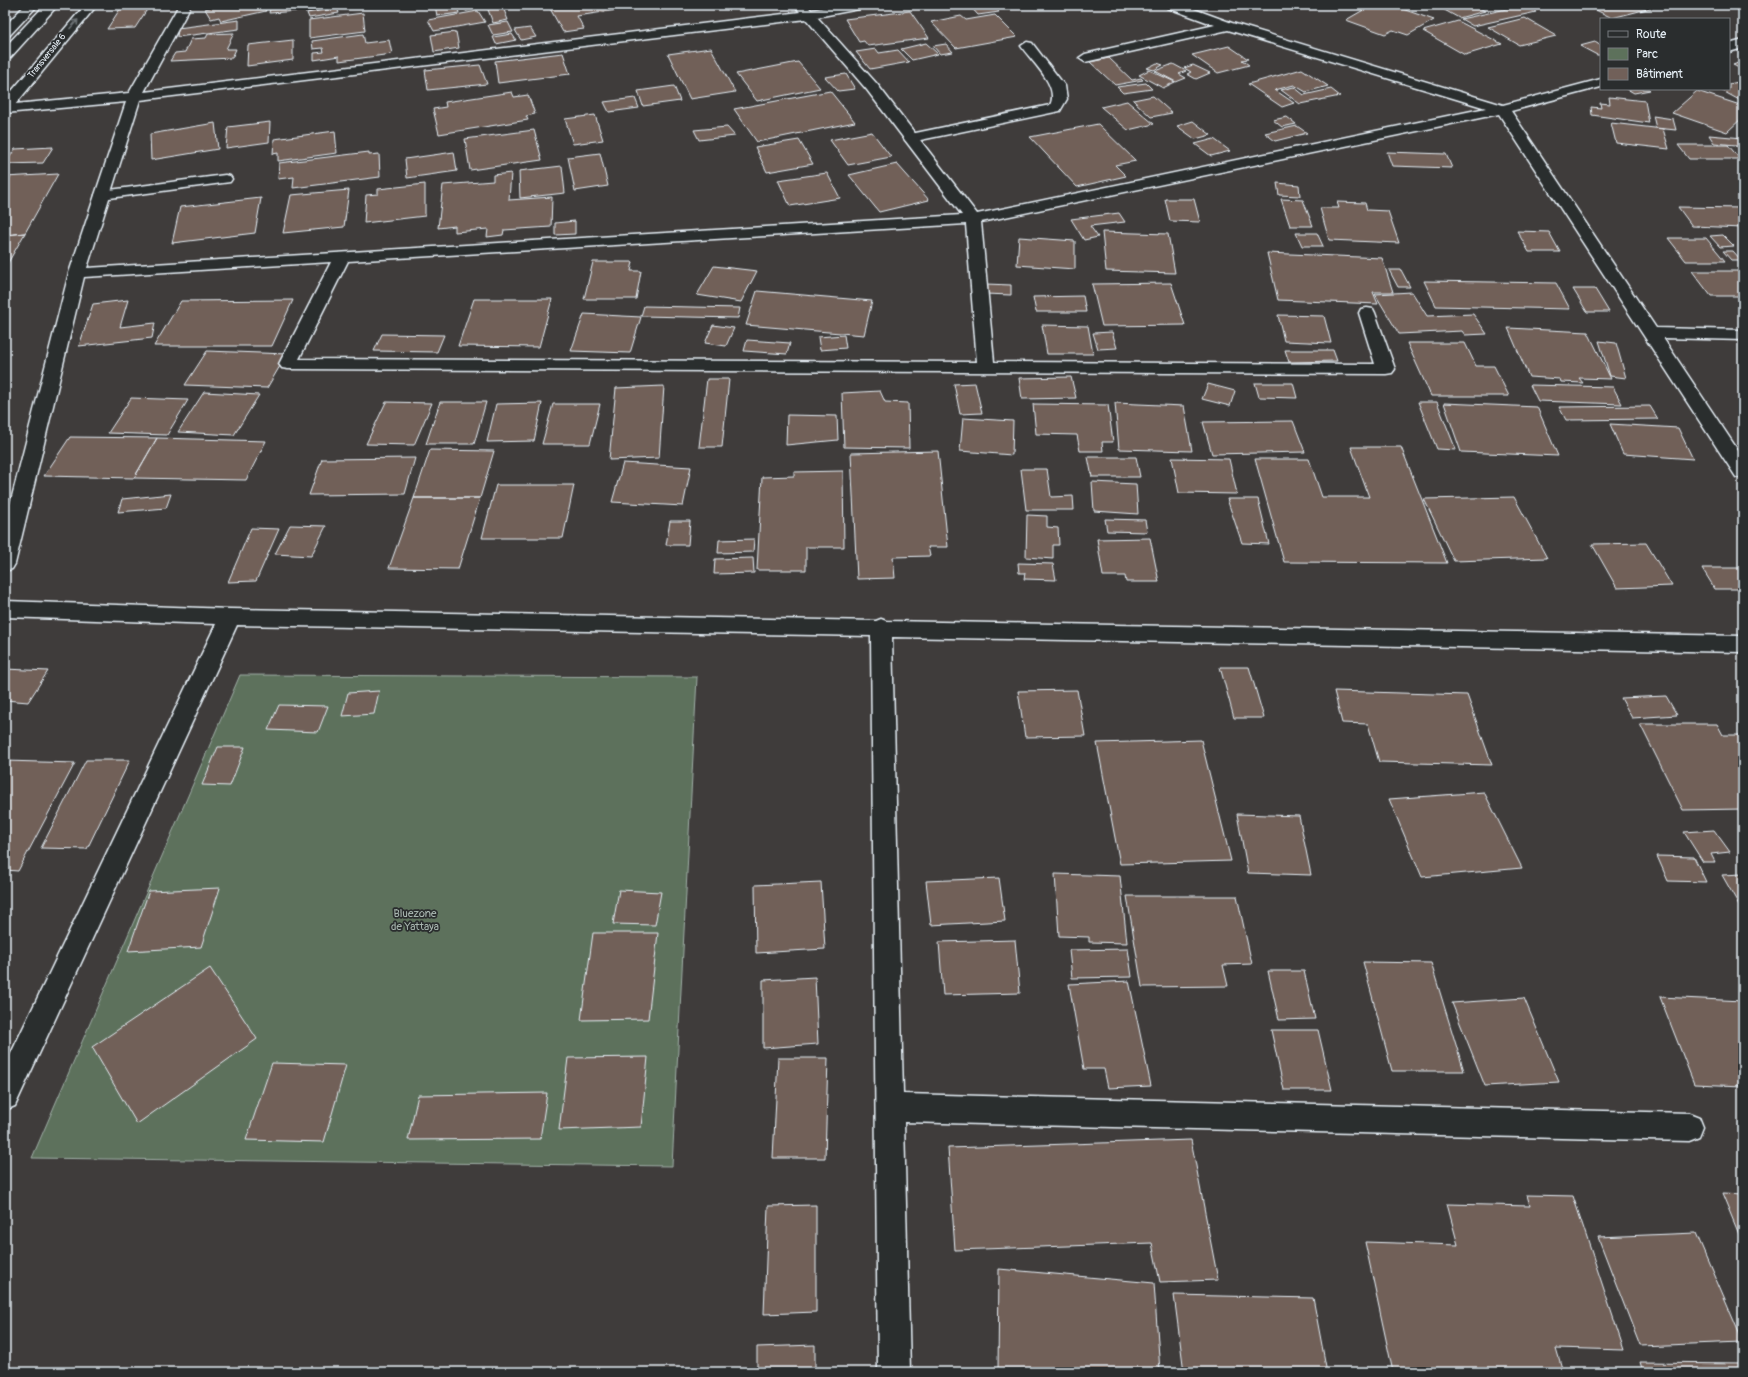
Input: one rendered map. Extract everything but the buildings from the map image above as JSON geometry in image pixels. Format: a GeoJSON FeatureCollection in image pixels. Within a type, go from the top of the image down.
{"type":"FeatureCollection","features":[{"type":"Feature","properties":{"kind":"street"},"geometry":{"type":"LineString","coordinates":[[5,33],[32,5]]}},
{"type":"Feature","properties":{"kind":"street"},"geometry":{"type":"LineString","coordinates":[[5,55],[19,38],[52,5]]}},
{"type":"Feature","properties":{"kind":"street","name":"Transversale 6"},"geometry":{"type":"LineString","coordinates":[[5,109],[91,5]]}},
{"type":"Feature","properties":{"kind":"street"},"geometry":{"type":"LineString","coordinates":[[5,564],[77,273],[102,195],[134,97],[186,5]]}},
{"type":"Feature","properties":{"kind":"street"},"geometry":{"type":"LineString","coordinates":[[5,109],[134,97],[804,10],[859,5]]}},
{"type":"Feature","properties":{"kind":"street"},"geometry":{"type":"LineString","coordinates":[[1172,5],[1228,26],[1503,109],[1743,472]]}},
{"type":"Feature","properties":{"kind":"street"},"geometry":{"type":"LineString","coordinates":[[804,10],[872,87],[973,219],[986,366]]}},
{"type":"Feature","properties":{"kind":"street"},"geometry":{"type":"LineString","coordinates":[[1084,58],[1228,26]]}},
{"type":"Feature","properties":{"kind":"street"},"geometry":{"type":"LineString","coordinates":[[5,40],[19,38]]}},
{"type":"Feature","properties":{"kind":"street"},"geometry":{"type":"LineString","coordinates":[[1730,48],[1743,44]]}},
{"type":"Feature","properties":{"kind":"street"},"geometry":{"type":"LineString","coordinates":[[911,138],[1055,108],[1060,99],[1058,86],[1027,46]]}},
{"type":"Feature","properties":{"kind":"street"},"geometry":{"type":"LineString","coordinates":[[77,273],[973,219],[1503,109],[1600,83]]}},
{"type":"Feature","properties":{"kind":"street"},"geometry":{"type":"LineString","coordinates":[[102,195],[225,179]]}},
{"type":"Feature","properties":{"kind":"street"},"geometry":{"type":"LineString","coordinates":[[342,257],[288,364],[1386,369],[1367,313]]}},
{"type":"Feature","properties":{"kind":"street"},"geometry":{"type":"LineString","coordinates":[[1651,334],[1743,335]]}},
{"type":"Feature","properties":{"kind":"street"},"geometry":{"type":"LineString","coordinates":[[5,609],[230,617],[1743,644]]}},
{"type":"Feature","properties":{"kind":"street"},"geometry":{"type":"LineString","coordinates":[[5,1096],[230,617]]}},
{"type":"Feature","properties":{"kind":"street"},"geometry":{"type":"LineString","coordinates":[[881,628],[894,1372]]}},
{"type":"Feature","properties":{"kind":"street"},"geometry":{"type":"LineString","coordinates":[[889,1108],[1689,1128]]}},
{"type":"Feature","properties":{"kind":"green space","name":"Bluezone de Yattaya"},"geometry":{"type":"Polygon","coordinates":[[[240,675],[697,677],[672,1166],[32,1158],[240,675]]]}}]}
